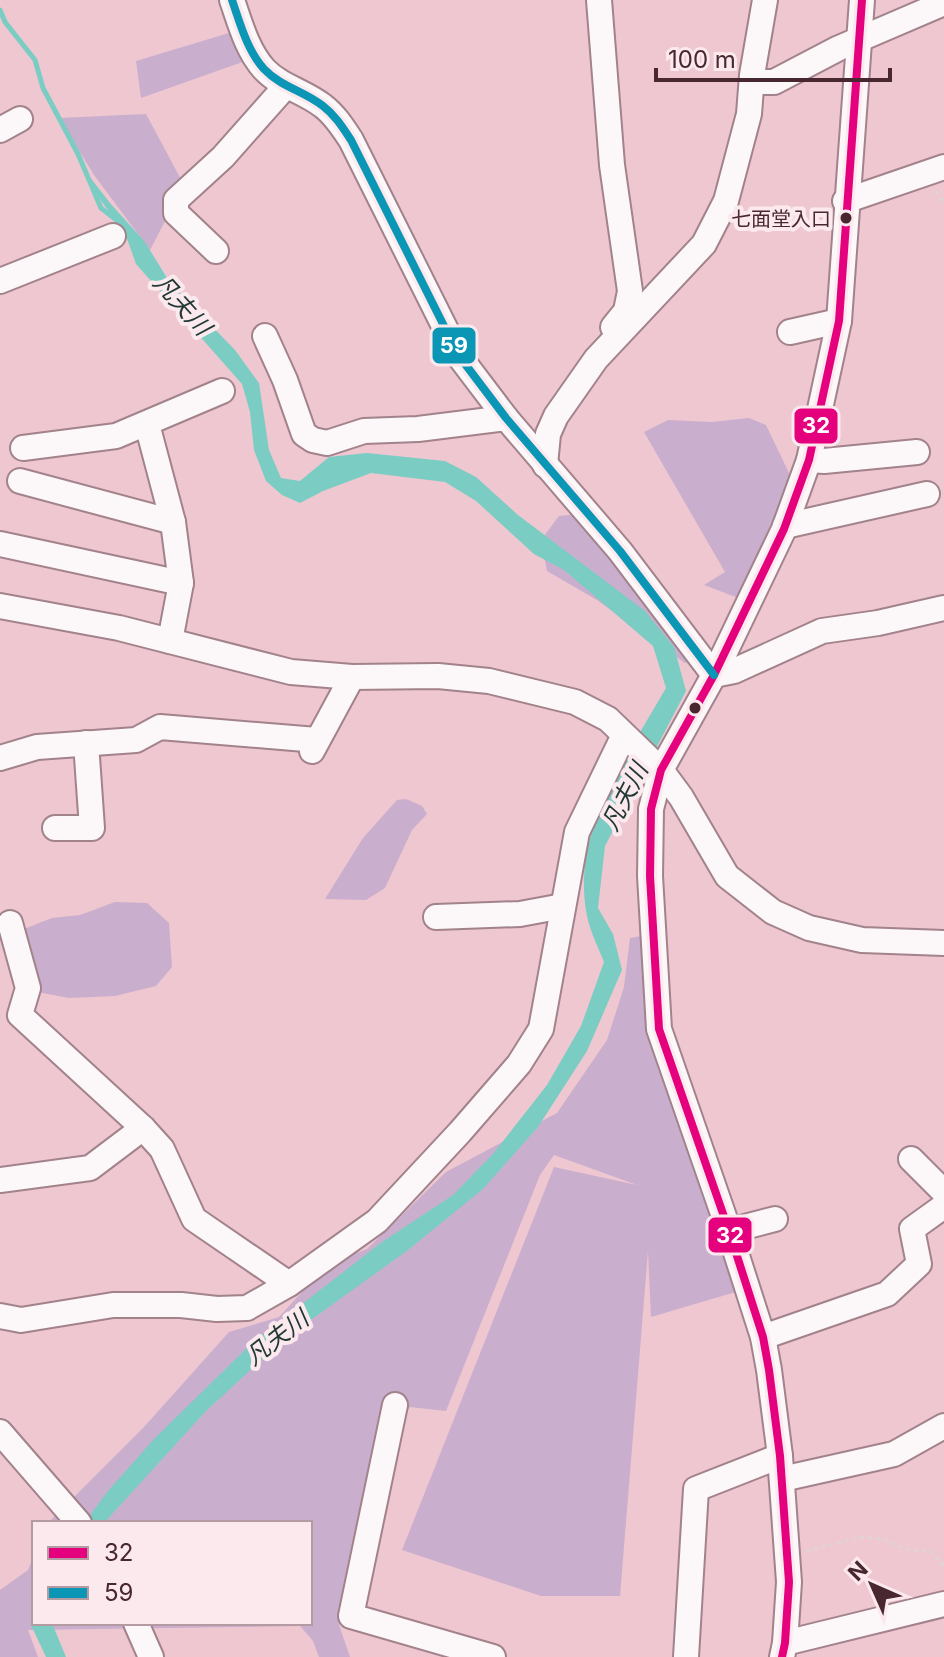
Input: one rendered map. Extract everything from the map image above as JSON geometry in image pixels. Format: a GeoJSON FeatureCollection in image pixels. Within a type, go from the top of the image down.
{"type":"FeatureCollection","features":[{"type":"Feature","properties":{"kind":"street"},"geometry":{"type":"LineString","coordinates":[[232,0],[253,54],[265,70],[285,87],[321,104],[334,115],[351,140],[459,356],[506,418],[620,551],[714,675]]}},
{"type":"Feature","properties":{"kind":"street"},"geometry":{"type":"LineString","coordinates":[[599,0],[612,165],[630,291],[626,311],[602,340],[606,349]]}},
{"type":"Feature","properties":{"kind":"street"},"geometry":{"type":"LineString","coordinates":[[545,465],[548,434],[556,416],[606,349],[704,244],[726,201],[749,114],[765,0]]}},
{"type":"Feature","properties":{"kind":"street"},"geometry":{"type":"LineString","coordinates":[[862,0],[845,201],[839,321],[809,460],[785,526],[714,675],[661,770],[651,809],[650,876],[659,1029],[763,1337],[781,1467],[789,1582],[784,1650],[944,1604]]}},
{"type":"Feature","properties":{"kind":"street"},"geometry":{"type":"LineString","coordinates":[[752,82],[774,82],[858,40],[944,3]]}},
{"type":"Feature","properties":{"kind":"street"},"geometry":{"type":"LineString","coordinates":[[216,251],[176,213],[176,200],[223,157],[285,87]]}},
{"type":"Feature","properties":{"kind":"street"},"geometry":{"type":"LineString","coordinates":[[845,201],[944,167]]}},
{"type":"Feature","properties":{"kind":"street"},"geometry":{"type":"LineString","coordinates":[[0,281],[113,236]]}},
{"type":"Feature","properties":{"kind":"street"},"geometry":{"type":"LineString","coordinates":[[790,332],[839,321]]}},
{"type":"Feature","properties":{"kind":"street"},"geometry":{"type":"LineString","coordinates":[[265,336],[304,434],[313,440],[327,443],[364,431],[418,429],[506,418]]}},
{"type":"Feature","properties":{"kind":"street"},"geometry":{"type":"LineString","coordinates":[[23,448],[116,436],[222,391]]}},
{"type":"Feature","properties":{"kind":"street"},"geometry":{"type":"LineString","coordinates":[[147,424],[173,522],[181,583],[170,641]]}},
{"type":"Feature","properties":{"kind":"street"},"geometry":{"type":"LineString","coordinates":[[809,460],[917,452]]}},
{"type":"Feature","properties":{"kind":"street"},"geometry":{"type":"LineString","coordinates":[[20,481],[173,522]]}},
{"type":"Feature","properties":{"kind":"street"},"geometry":{"type":"LineString","coordinates":[[785,526],[927,494]]}},
{"type":"Feature","properties":{"kind":"street"},"geometry":{"type":"LineString","coordinates":[[0,544],[181,583]]}},
{"type":"Feature","properties":{"kind":"street"},"geometry":{"type":"LineString","coordinates":[[0,606],[119,628],[291,672],[352,677],[438,676],[489,681],[575,702],[608,719],[661,770],[681,797],[727,876],[773,912],[809,928],[862,940],[944,943]]}},
{"type":"Feature","properties":{"kind":"street"},"geometry":{"type":"LineString","coordinates":[[714,675],[734,671],[822,631],[878,623],[944,608]]}},
{"type":"Feature","properties":{"kind":"street"},"geometry":{"type":"LineString","coordinates":[[0,758],[37,747],[136,740],[160,727],[314,746],[352,677]]}},
{"type":"Feature","properties":{"kind":"street"},"geometry":{"type":"LineString","coordinates":[[0,1316],[21,1320],[113,1305],[247,1308],[289,1284],[377,1221],[519,1064],[541,1029],[577,832],[624,735]]}},
{"type":"Feature","properties":{"kind":"street"},"geometry":{"type":"LineString","coordinates":[[55,828],[92,828],[86,743]]}},
{"type":"Feature","properties":{"kind":"street"},"geometry":{"type":"LineString","coordinates":[[436,917],[520,914],[563,906]]}},
{"type":"Feature","properties":{"kind":"street"},"geometry":{"type":"LineString","coordinates":[[10,923],[28,988],[20,1015],[162,1149],[194,1219],[289,1284]]}},
{"type":"Feature","properties":{"kind":"street"},"geometry":{"type":"LineString","coordinates":[[0,1180],[90,1168],[143,1128]]}},
{"type":"Feature","properties":{"kind":"street"},"geometry":{"type":"LineString","coordinates":[[911,1159],[944,1192]]}},
{"type":"Feature","properties":{"kind":"street"},"geometry":{"type":"LineString","coordinates":[[763,1337],[887,1294],[919,1264],[912,1229],[944,1206]]}},
{"type":"Feature","properties":{"kind":"street"},"geometry":{"type":"LineString","coordinates":[[729,1231],[775,1219]]}},
{"type":"Feature","properties":{"kind":"street"},"geometry":{"type":"LineString","coordinates":[[395,1405],[351,1616],[493,1657]]}},
{"type":"Feature","properties":{"kind":"street"},"geometry":{"type":"LineString","coordinates":[[686,1657],[696,1489],[781,1467],[894,1454],[944,1426]]}},
{"type":"Feature","properties":{"kind":"street"},"geometry":{"type":"LineString","coordinates":[[0,1432],[77,1521]]}},
{"type":"Feature","properties":{"kind":"street"},"geometry":{"type":"LineString","coordinates":[[137,1625],[151,1657]]}},
{"type":"Feature","properties":{"kind":"path"},"geometry":{"type":"LineString","coordinates":[[787,1557],[861,1537],[881,1539],[910,1550],[932,1552],[944,1567]]}},
{"type":"Feature","properties":{"kind":"shaded area"},"geometry":{"type":"Polygon","coordinates":[[[229,33],[248,60],[141,98],[136,61],[229,33]]]}},
{"type":"Feature","properties":{"kind":"shaded area"},"geometry":{"type":"Polygon","coordinates":[[[146,114],[184,185],[150,250],[94,175],[59,118],[146,114]]]}},
{"type":"Feature","properties":{"kind":"shaded area"},"geometry":{"type":"Polygon","coordinates":[[[749,418],[766,425],[789,473],[788,492],[741,599],[704,585],[725,572],[644,432],[668,420],[712,422],[749,418]]]}},
{"type":"Feature","properties":{"kind":"shaded area"},"geometry":{"type":"Polygon","coordinates":[[[578,514],[692,661],[685,663],[597,600],[547,571],[541,540],[559,516],[578,514]]]}},
{"type":"Feature","properties":{"kind":"shaded area"},"geometry":{"type":"Polygon","coordinates":[[[406,799],[422,806],[427,814],[412,830],[385,888],[366,900],[325,899],[363,838],[397,800],[406,799]]]}},
{"type":"Feature","properties":{"kind":"shaded area"},"geometry":{"type":"Polygon","coordinates":[[[115,902],[147,903],[169,923],[172,967],[156,986],[115,996],[69,998],[32,991],[19,931],[52,918],[80,915],[115,902]]]}},
{"type":"Feature","properties":{"kind":"shaded area"},"geometry":{"type":"Polygon","coordinates":[[[641,936],[656,1058],[739,1291],[651,1317],[648,1251],[620,1596],[541,1596],[402,1550],[554,1167],[637,1185],[554,1155],[540,1175],[446,1411],[410,1407],[397,1425],[359,1511],[355,1574],[339,1625],[350,1657],[319,1657],[313,1641],[300,1626],[28,1630],[38,1657],[0,1657],[0,1590],[28,1570],[32,1560],[32,1625],[312,1625],[312,1521],[50,1521],[144,1427],[229,1332],[279,1317],[313,1280],[340,1259],[367,1249],[446,1172],[557,1113],[607,1040],[624,987],[630,938],[641,936]]]}},
{"type":"Feature","properties":{"kind":"water"},"geometry":{"type":"Polygon","coordinates":[[[86,172],[145,242],[170,283],[235,350],[259,383],[269,450],[281,478],[300,481],[329,457],[367,453],[445,461],[476,477],[518,515],[645,611],[674,647],[686,691],[605,846],[598,908],[613,934],[622,970],[587,1051],[538,1127],[483,1189],[408,1250],[283,1340],[206,1411],[106,1521],[86,1521],[154,1439],[253,1342],[382,1242],[453,1195],[493,1154],[547,1085],[581,1026],[604,962],[588,922],[584,885],[594,825],[619,768],[666,688],[653,646],[564,570],[534,554],[476,501],[445,482],[371,473],[300,503],[282,495],[266,481],[254,450],[250,412],[242,384],[136,264],[125,233],[93,190],[86,172]]]}},
{"type":"Feature","properties":{"kind":"water"},"geometry":{"type":"Polygon","coordinates":[[[32,1617],[32,1625],[53,1625],[66,1657],[46,1657],[31,1625],[32,1617]]]}},
{"type":"Feature","properties":{"kind":"waterway","name":"凡夫川"},"geometry":{"type":"LineString","coordinates":[[0,10],[5,22],[35,60],[43,88],[78,154],[101,208],[119,222]]}},
{"type":"Feature","properties":{"kind":"transit line","name":"59"},"geometry":{"type":"LineString","coordinates":[[232,0],[258,62],[278,80],[323,106],[351,140],[459,356],[506,418],[620,551],[714,675]]}},
{"type":"Feature","properties":{"kind":"transit line","name":"32"},"geometry":{"type":"LineString","coordinates":[[782,1657],[789,1582],[780,1456],[769,1370],[763,1337],[729,1231],[659,1029],[650,876],[651,809],[661,770],[714,675],[784,529],[809,460],[839,321],[862,0]]}},
{"type":"Feature","properties":{"kind":"place","name":"七面堂入口"},"geometry":{"type":"Point","coordinates":[846,218]}}]}
